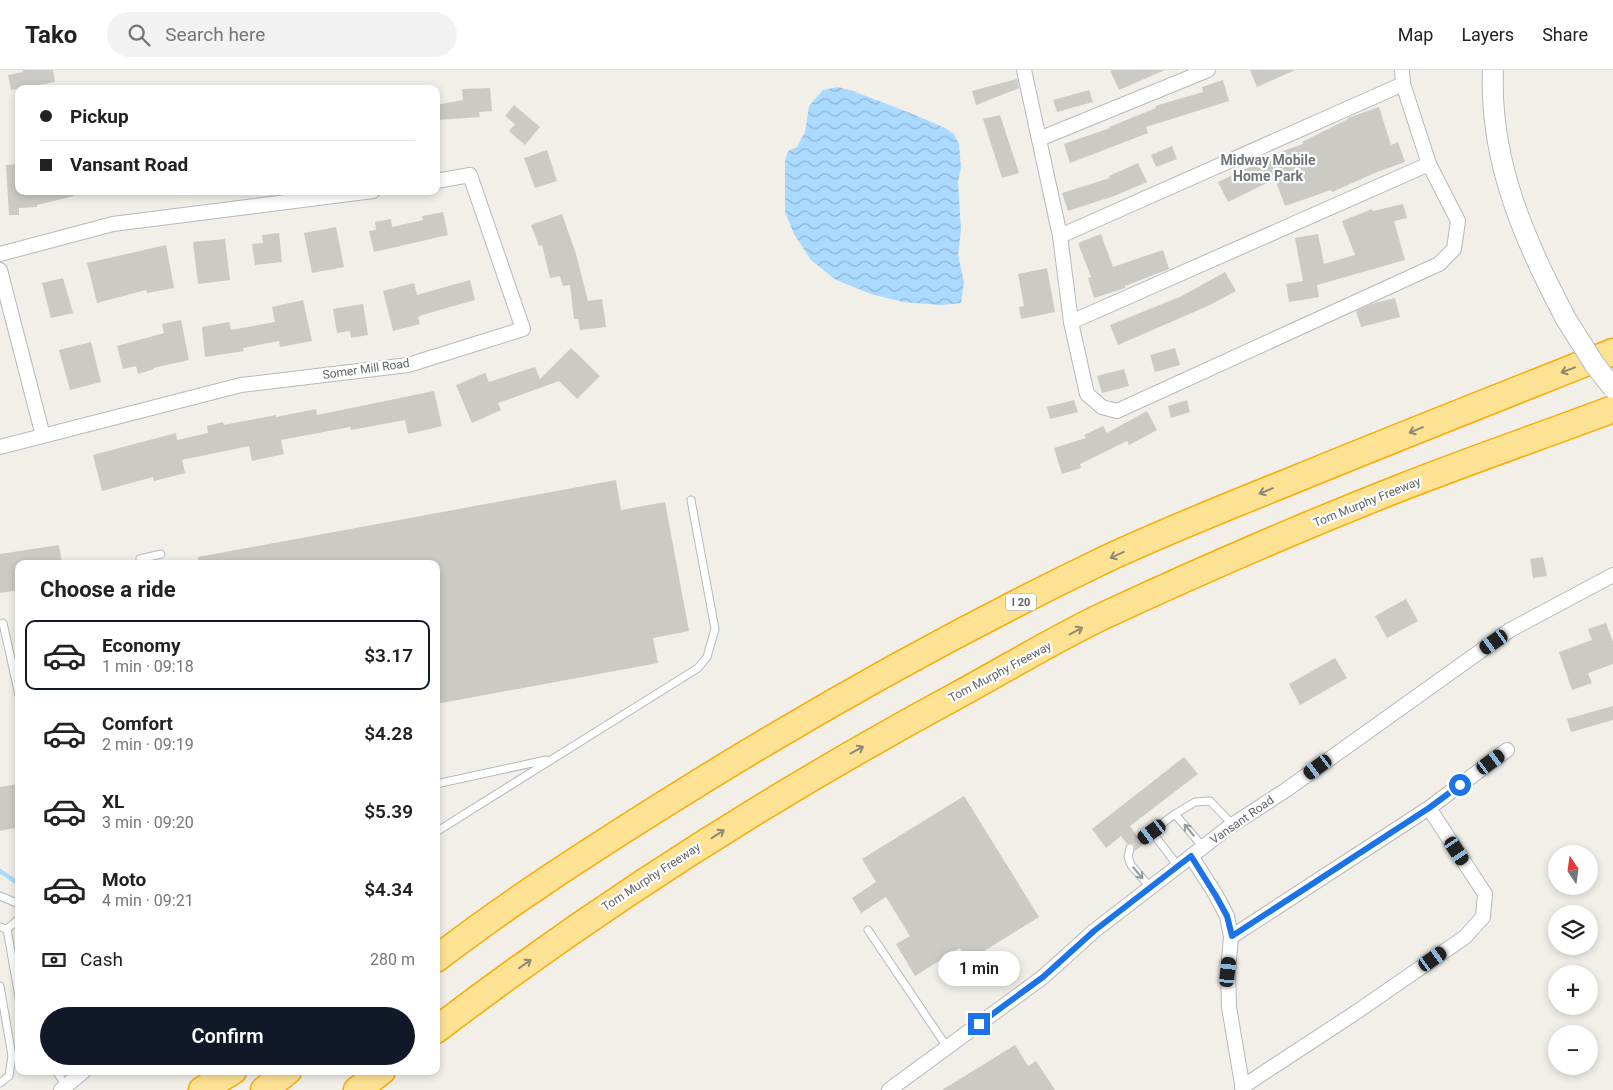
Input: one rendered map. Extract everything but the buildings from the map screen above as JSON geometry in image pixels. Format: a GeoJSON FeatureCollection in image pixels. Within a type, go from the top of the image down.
{"type":"FeatureCollection","features":[{"type":"Feature","properties":{"kind":"highway","name":"I 20"},"geometry":{"type":"LineString","coordinates":[[440,956],[583,855],[750,750],[900,665],[1024,600],[1109,558],[1200,518],[1417,429],[1613,352]]}},
{"type":"Feature","properties":{"kind":"highway","name":"Tom Murphy Freeway"},"geometry":{"type":"LineString","coordinates":[[440,1027],[485,992],[609,904],[732,825],[846,757],[1100,618],[1295,531],[1405,486],[1613,409]]}},
{"type":"Feature","properties":{"kind":"highway"},"geometry":{"type":"LineString","coordinates":[[440,950],[470,933]]}},
{"type":"Feature","properties":{"kind":"highway"},"geometry":{"type":"LineString","coordinates":[[440,1033],[485,992]]}},
{"type":"Feature","properties":{"kind":"highway"},"geometry":{"type":"LineString","coordinates":[[202,1090],[226,1075]]}},
{"type":"Feature","properties":{"kind":"highway"},"geometry":{"type":"LineString","coordinates":[[264,1090],[283,1075]]}},
{"type":"Feature","properties":{"kind":"highway"},"geometry":{"type":"LineString","coordinates":[[357,1090],[377,1075]]}},
{"type":"Feature","properties":{"kind":"highway"},"geometry":{"type":"LineString","coordinates":[[378,1090],[394,1075]]}},
{"type":"Feature","properties":{"kind":"street"},"geometry":{"type":"LineString","coordinates":[[1024,70],[1060,236],[1072,322],[1087,394],[1102,407],[1117,411],[1439,264],[1454,249],[1458,221],[1429,164],[1403,77],[1060,236]]}},
{"type":"Feature","properties":{"kind":"street"},"geometry":{"type":"LineString","coordinates":[[1039,139],[1208,70]]}},
{"type":"Feature","properties":{"kind":"street"},"geometry":{"type":"LineString","coordinates":[[1493,70],[1492,84],[1497,144],[1514,205],[1529,244],[1566,319],[1595,365],[1613,388]]}},
{"type":"Feature","properties":{"kind":"street"},"geometry":{"type":"LineString","coordinates":[[1072,322],[1429,164]]}},
{"type":"Feature","properties":{"kind":"street","name":"Somer Mill Road"},"geometry":{"type":"LineString","coordinates":[[0,447],[241,386],[408,365],[523,329],[470,175],[440,180]]}},
{"type":"Feature","properties":{"kind":"street"},"geometry":{"type":"LineString","coordinates":[[0,254],[113,224],[341,195]]}},
{"type":"Feature","properties":{"kind":"street"},"geometry":{"type":"LineString","coordinates":[[0,270],[43,436]]}},
{"type":"Feature","properties":{"kind":"street","name":"Vansant Road"},"geometry":{"type":"LineString","coordinates":[[888,1090],[1043,977],[1094,931],[1233,824],[1286,790],[1510,630],[1613,574]]}},
{"type":"Feature","properties":{"kind":"street"},"geometry":{"type":"LineString","coordinates":[[1232,936],[1429,808],[1507,750]]}},
{"type":"Feature","properties":{"kind":"street"},"geometry":{"type":"LineString","coordinates":[[1191,856],[1227,916],[1232,936],[1228,972],[1229,1007],[1243,1088],[1465,937],[1484,917],[1486,894],[1429,808]]}},
{"type":"Feature","properties":{"kind":"street"},"geometry":{"type":"LineString","coordinates":[[63,1088],[79,1075]]}},
{"type":"Feature","properties":{"kind":"lane"},"geometry":{"type":"LineString","coordinates":[[440,829],[698,668],[707,656],[715,629],[691,500]]}},
{"type":"Feature","properties":{"kind":"lane"},"geometry":{"type":"LineString","coordinates":[[140,560],[161,554]]}},
{"type":"Feature","properties":{"kind":"lane"},"geometry":{"type":"LineString","coordinates":[[3,623],[15,677]]}},
{"type":"Feature","properties":{"kind":"lane"},"geometry":{"type":"LineString","coordinates":[[440,783],[552,759]]}},
{"type":"Feature","properties":{"kind":"lane"},"geometry":{"type":"LineString","coordinates":[[1141,839],[1195,802],[1210,801],[1233,824]]}},
{"type":"Feature","properties":{"kind":"lane"},"geometry":{"type":"LineString","coordinates":[[1175,814],[1203,847]]}},
{"type":"Feature","properties":{"kind":"lane"},"geometry":{"type":"LineString","coordinates":[[1152,832],[1178,866]]}},
{"type":"Feature","properties":{"kind":"lane"},"geometry":{"type":"LineString","coordinates":[[1130,848],[1128,857],[1131,865],[1150,887]]}},
{"type":"Feature","properties":{"kind":"lane"},"geometry":{"type":"LineString","coordinates":[[0,896],[15,902]]}},
{"type":"Feature","properties":{"kind":"lane"},"geometry":{"type":"LineString","coordinates":[[15,921],[4,928],[15,979]]}},
{"type":"Feature","properties":{"kind":"lane"},"geometry":{"type":"LineString","coordinates":[[868,930],[947,1047]]}},
{"type":"Feature","properties":{"kind":"lane"},"geometry":{"type":"LineString","coordinates":[[0,986],[15,1055],[9,1076],[0,1083]]}},
{"type":"Feature","properties":{"kind":"lane"},"geometry":{"type":"LineString","coordinates":[[58,1075],[63,1088]]}},
{"type":"Feature","properties":{"kind":"water"},"geometry":{"type":"Polygon","coordinates":[[[838,87],[910,113],[943,127],[954,134],[959,144],[961,168],[958,182],[961,230],[958,255],[964,282],[961,303],[941,305],[903,302],[871,294],[836,280],[811,260],[794,234],[785,212],[785,161],[788,151],[797,147],[805,132],[809,106],[823,90],[838,87]]]}},
{"type":"Feature","properties":{"kind":"waterway"},"geometry":{"type":"LineString","coordinates":[[0,871],[15,881]]}},
{"type":"Feature","properties":{"kind":"district","name":"Midway Mobile Home Park"},"geometry":{"type":"Point","coordinates":[1268,168]}},
{"type":"Feature","properties":{"kind":"route"},"geometry":{"type":"LineString","coordinates":[[979,1024],[1043,977],[1094,931],[1191,856],[1227,916],[1232,936],[1429,808],[1460,785]]}}]}
